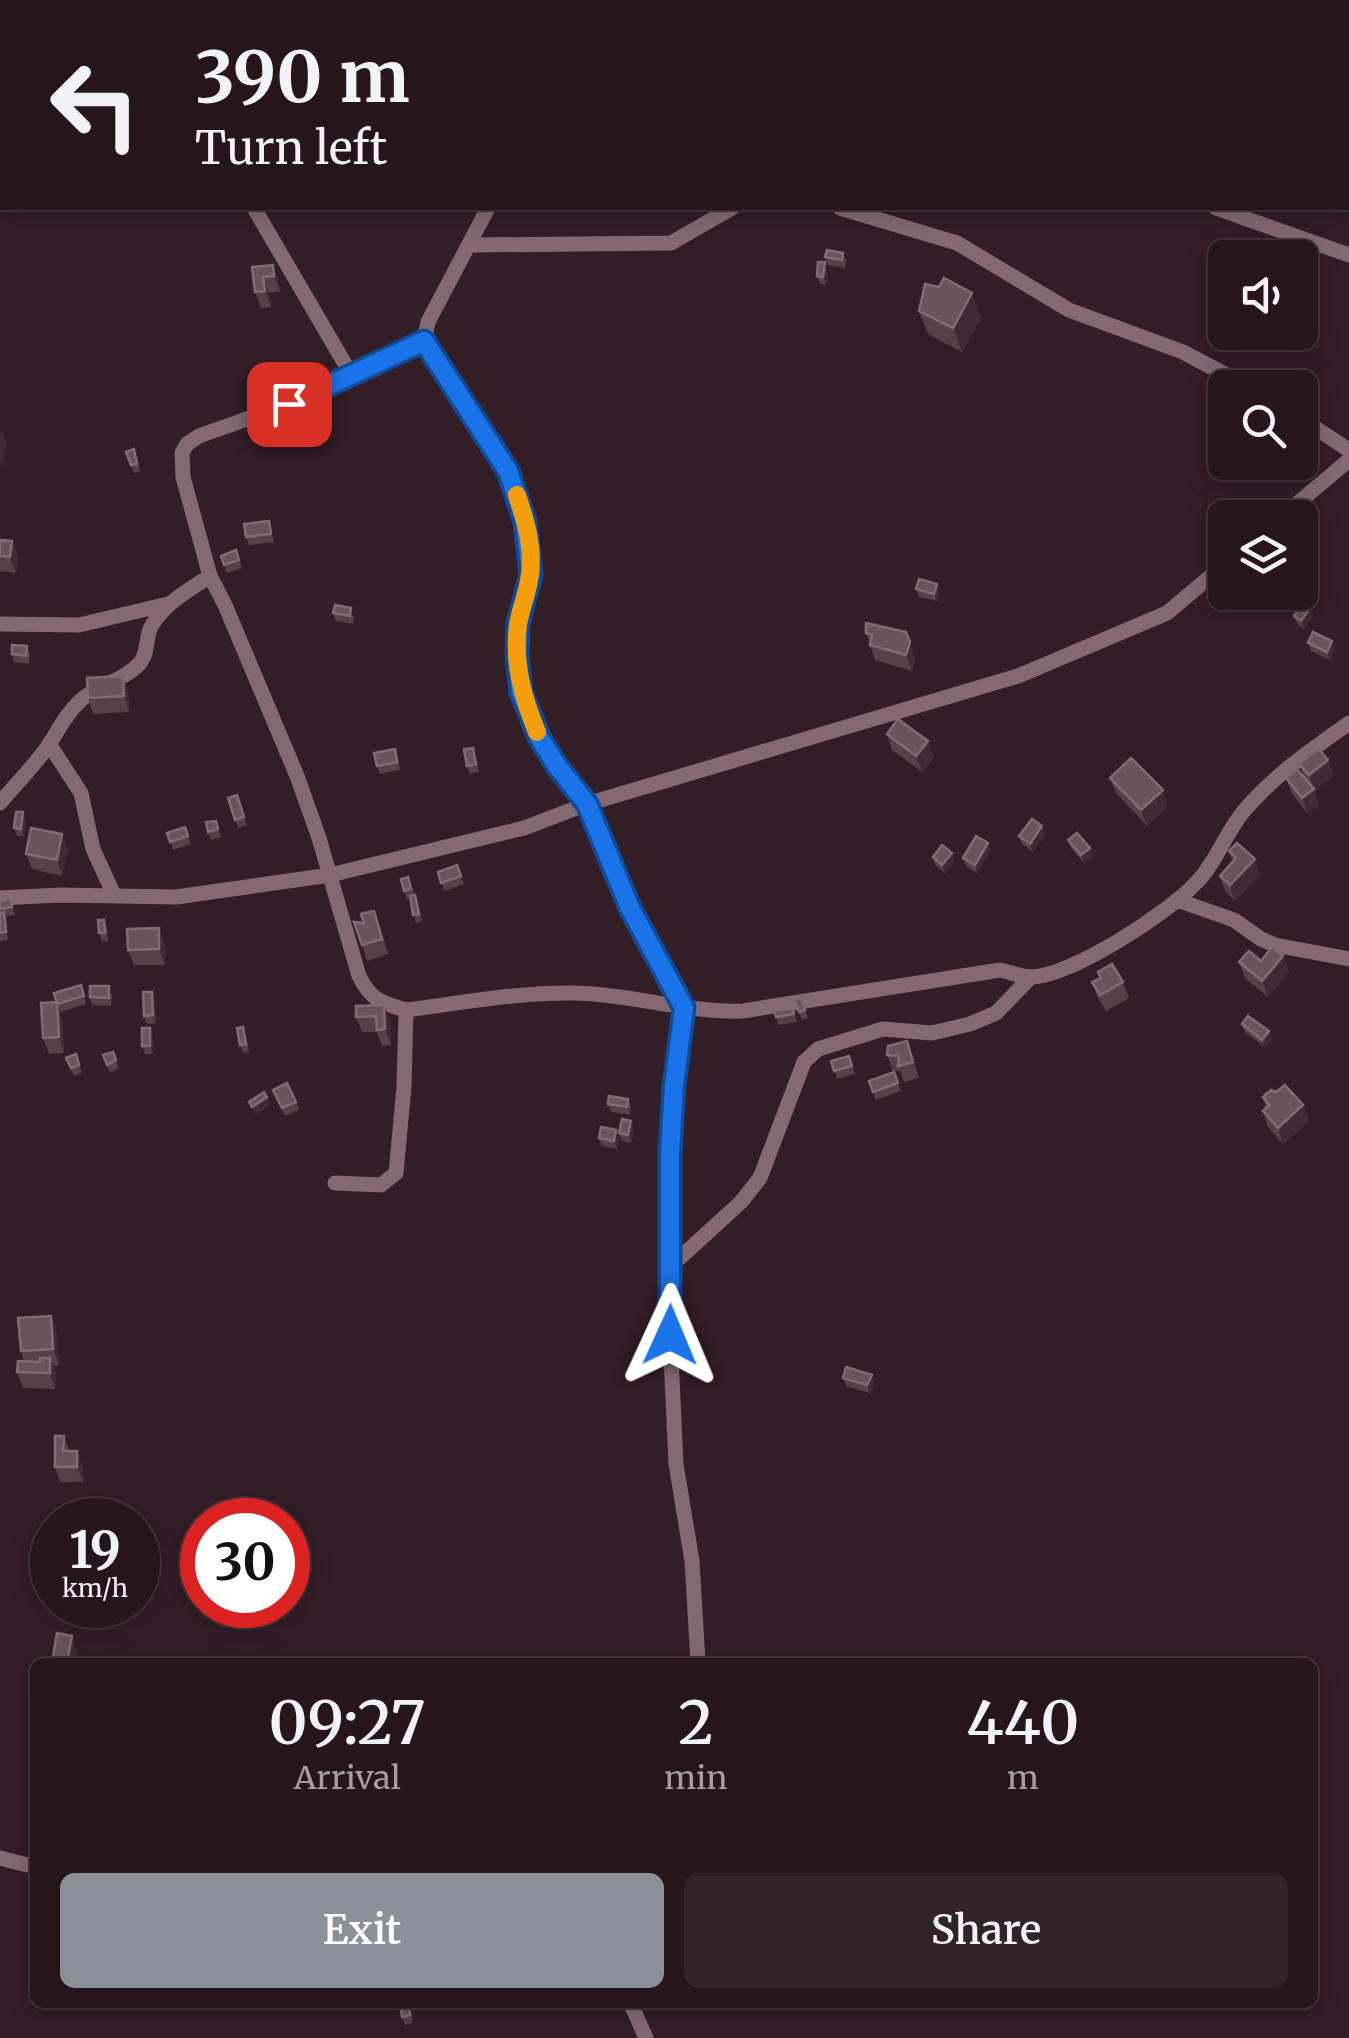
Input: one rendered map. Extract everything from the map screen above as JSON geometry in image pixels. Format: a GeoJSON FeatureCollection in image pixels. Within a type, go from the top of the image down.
{"type":"FeatureCollection","features":[{"type":"Feature","properties":{"kind":"street"},"geometry":{"type":"LineString","coordinates":[[255,210],[352,376]]}},
{"type":"Feature","properties":{"kind":"street"},"geometry":{"type":"LineString","coordinates":[[487,210],[428,322],[424,341],[499,456],[518,498],[530,548],[531,574],[518,624],[521,692],[539,737],[587,804],[630,908],[684,1008],[672,1116],[670,1335],[676,1464],[692,1560],[698,1658]]}},
{"type":"Feature","properties":{"kind":"street"},"geometry":{"type":"LineString","coordinates":[[471,245],[671,243],[729,210]]}},
{"type":"Feature","properties":{"kind":"street"},"geometry":{"type":"LineString","coordinates":[[1222,210],[1349,256]]}},
{"type":"Feature","properties":{"kind":"street"},"geometry":{"type":"LineString","coordinates":[[878,213],[957,243],[1069,310],[1183,352],[1217,370]]}},
{"type":"Feature","properties":{"kind":"street"},"geometry":{"type":"LineString","coordinates":[[424,341],[352,376],[187,444],[182,453],[184,477],[210,576],[297,776],[359,976],[369,997],[406,1010],[572,993],[684,1008],[743,1011],[1000,970],[1032,977]]}},
{"type":"Feature","properties":{"kind":"street"},"geometry":{"type":"LineString","coordinates":[[1318,430],[1349,450]]}},
{"type":"Feature","properties":{"kind":"street"},"geometry":{"type":"LineString","coordinates":[[1301,500],[1349,460]]}},
{"type":"Feature","properties":{"kind":"street"},"geometry":{"type":"LineString","coordinates":[[0,802],[49,744],[60,722],[86,695],[118,680],[143,659],[149,630],[171,604],[210,576]]}},
{"type":"Feature","properties":{"kind":"street"},"geometry":{"type":"LineString","coordinates":[[0,898],[176,896],[330,876],[524,828],[587,804],[1018,676],[1167,613],[1208,578]]}},
{"type":"Feature","properties":{"kind":"street"},"geometry":{"type":"LineString","coordinates":[[0,624],[79,625],[171,604]]}},
{"type":"Feature","properties":{"kind":"street"},"geometry":{"type":"LineString","coordinates":[[670,1266],[741,1202],[760,1178],[804,1062],[818,1049],[883,1029],[932,1033],[970,1024],[996,1013],[1032,977],[1068,966],[1106,947],[1177,900],[1198,881],[1243,812],[1304,754],[1349,724]]}},
{"type":"Feature","properties":{"kind":"street"},"geometry":{"type":"LineString","coordinates":[[49,744],[82,794],[93,850],[114,896]]}},
{"type":"Feature","properties":{"kind":"street"},"geometry":{"type":"LineString","coordinates":[[1177,900],[1234,920],[1260,940],[1349,960]]}},
{"type":"Feature","properties":{"kind":"street"},"geometry":{"type":"LineString","coordinates":[[336,1183],[381,1184],[396,1173],[406,1010]]}},
{"type":"Feature","properties":{"kind":"street"},"geometry":{"type":"LineString","coordinates":[[0,1858],[30,1866]]}},
{"type":"Feature","properties":{"kind":"street"},"geometry":{"type":"LineString","coordinates":[[633,2008],[646,2038]]}},
{"type":"Feature","properties":{"kind":"building"},"geometry":{"type":"Polygon","coordinates":[[[827,250],[843,253],[842,260],[825,257],[827,250]]]}},
{"type":"Feature","properties":{"kind":"building"},"geometry":{"type":"Polygon","coordinates":[[[818,262],[825,262],[823,277],[817,276],[818,262]]]}},
{"type":"Feature","properties":{"kind":"building"},"geometry":{"type":"Polygon","coordinates":[[[273,265],[274,276],[263,277],[265,291],[255,292],[252,267],[273,265]]]}},
{"type":"Feature","properties":{"kind":"building"},"geometry":{"type":"Polygon","coordinates":[[[944,278],[972,293],[953,328],[919,311],[925,284],[939,287],[944,278]]]}},
{"type":"Feature","properties":{"kind":"building"},"geometry":{"type":"Polygon","coordinates":[[[134,449],[137,464],[131,465],[126,452],[134,449]]]}},
{"type":"Feature","properties":{"kind":"building"},"geometry":{"type":"Polygon","coordinates":[[[269,521],[271,534],[246,537],[244,524],[269,521]]]}},
{"type":"Feature","properties":{"kind":"building"},"geometry":{"type":"Polygon","coordinates":[[[0,540],[12,541],[10,557],[0,556],[0,540]]]}},
{"type":"Feature","properties":{"kind":"building"},"geometry":{"type":"Polygon","coordinates":[[[236,550],[239,560],[224,565],[221,556],[236,550]]]}},
{"type":"Feature","properties":{"kind":"building"},"geometry":{"type":"Polygon","coordinates":[[[919,579],[937,584],[934,594],[916,589],[919,579]]]}},
{"type":"Feature","properties":{"kind":"building"},"geometry":{"type":"Polygon","coordinates":[[[335,605],[351,608],[350,616],[333,613],[335,605]]]}},
{"type":"Feature","properties":{"kind":"building"},"geometry":{"type":"Polygon","coordinates":[[[1298,610],[1309,610],[1301,621],[1294,616],[1298,610]]]}},
{"type":"Feature","properties":{"kind":"building"},"geometry":{"type":"Polygon","coordinates":[[[866,623],[906,632],[910,642],[906,655],[870,645],[872,635],[866,633],[866,623]]]}},
{"type":"Feature","properties":{"kind":"building"},"geometry":{"type":"Polygon","coordinates":[[[1313,632],[1332,641],[1327,652],[1308,643],[1313,632]]]}},
{"type":"Feature","properties":{"kind":"building"},"geometry":{"type":"Polygon","coordinates":[[[12,645],[27,646],[26,656],[12,654],[12,645]]]}},
{"type":"Feature","properties":{"kind":"building"},"geometry":{"type":"Polygon","coordinates":[[[123,676],[124,696],[88,698],[87,678],[123,676]]]}},
{"type":"Feature","properties":{"kind":"building"},"geometry":{"type":"Polygon","coordinates":[[[898,719],[928,741],[916,756],[887,734],[898,719]]]}},
{"type":"Feature","properties":{"kind":"building"},"geometry":{"type":"Polygon","coordinates":[[[473,748],[476,764],[467,766],[464,749],[473,748]]]}},
{"type":"Feature","properties":{"kind":"building"},"geometry":{"type":"Polygon","coordinates":[[[1318,748],[1328,760],[1309,775],[1299,764],[1318,748]]]}},
{"type":"Feature","properties":{"kind":"building"},"geometry":{"type":"Polygon","coordinates":[[[395,749],[397,762],[377,766],[374,753],[395,749]]]}},
{"type":"Feature","properties":{"kind":"building"},"geometry":{"type":"Polygon","coordinates":[[[1131,758],[1163,790],[1141,810],[1110,778],[1131,758]]]}},
{"type":"Feature","properties":{"kind":"building"},"geometry":{"type":"Polygon","coordinates":[[[1297,769],[1314,789],[1302,798],[1286,778],[1297,769]]]}},
{"type":"Feature","properties":{"kind":"building"},"geometry":{"type":"Polygon","coordinates":[[[237,795],[244,817],[235,820],[228,798],[237,795]]]}},
{"type":"Feature","properties":{"kind":"building"},"geometry":{"type":"Polygon","coordinates":[[[16,812],[23,812],[21,829],[14,828],[16,812]]]}},
{"type":"Feature","properties":{"kind":"building"},"geometry":{"type":"Polygon","coordinates":[[[1032,819],[1042,826],[1030,844],[1019,836],[1032,819]]]}},
{"type":"Feature","properties":{"kind":"building"},"geometry":{"type":"Polygon","coordinates":[[[216,821],[218,829],[208,832],[206,822],[216,821]]]}},
{"type":"Feature","properties":{"kind":"building"},"geometry":{"type":"Polygon","coordinates":[[[185,827],[188,836],[170,842],[167,833],[185,827]]]}},
{"type":"Feature","properties":{"kind":"building"},"geometry":{"type":"Polygon","coordinates":[[[31,828],[62,834],[57,860],[26,854],[31,828]]]}},
{"type":"Feature","properties":{"kind":"building"},"geometry":{"type":"Polygon","coordinates":[[[1077,833],[1090,848],[1081,855],[1068,840],[1077,833]]]}},
{"type":"Feature","properties":{"kind":"building"},"geometry":{"type":"Polygon","coordinates":[[[976,836],[988,843],[975,865],[963,858],[976,836]]]}},
{"type":"Feature","properties":{"kind":"building"},"geometry":{"type":"Polygon","coordinates":[[[1237,843],[1255,859],[1230,885],[1220,876],[1236,858],[1229,851],[1237,843]]]}},
{"type":"Feature","properties":{"kind":"building"},"geometry":{"type":"Polygon","coordinates":[[[942,845],[952,853],[942,865],[933,857],[942,845]]]}},
{"type":"Feature","properties":{"kind":"building"},"geometry":{"type":"Polygon","coordinates":[[[457,865],[461,876],[441,883],[438,872],[457,865]]]}},
{"type":"Feature","properties":{"kind":"building"},"geometry":{"type":"Polygon","coordinates":[[[408,877],[411,889],[404,891],[401,879],[408,877]]]}},
{"type":"Feature","properties":{"kind":"building"},"geometry":{"type":"Polygon","coordinates":[[[415,895],[419,914],[413,915],[410,896],[415,895]]]}},
{"type":"Feature","properties":{"kind":"building"},"geometry":{"type":"Polygon","coordinates":[[[11,899],[12,907],[0,909],[0,901],[11,899]]]}},
{"type":"Feature","properties":{"kind":"building"},"geometry":{"type":"Polygon","coordinates":[[[374,911],[382,939],[362,945],[354,922],[364,923],[361,914],[374,911]]]}},
{"type":"Feature","properties":{"kind":"building"},"geometry":{"type":"Polygon","coordinates":[[[4,912],[6,932],[0,933],[0,913],[4,912]]]}},
{"type":"Feature","properties":{"kind":"building"},"geometry":{"type":"Polygon","coordinates":[[[98,920],[104,920],[105,933],[99,933],[98,920]]]}},
{"type":"Feature","properties":{"kind":"building"},"geometry":{"type":"Polygon","coordinates":[[[159,928],[159,949],[128,950],[127,929],[159,928]]]}},
{"type":"Feature","properties":{"kind":"building"},"geometry":{"type":"Polygon","coordinates":[[[1272,947],[1283,956],[1262,981],[1239,962],[1249,951],[1261,961],[1272,947]]]}},
{"type":"Feature","properties":{"kind":"building"},"geometry":{"type":"Polygon","coordinates":[[[1112,964],[1123,982],[1100,995],[1092,982],[1101,978],[1098,972],[1112,964]]]}},
{"type":"Feature","properties":{"kind":"building"},"geometry":{"type":"Polygon","coordinates":[[[81,985],[84,996],[57,1004],[54,993],[81,985]]]}},
{"type":"Feature","properties":{"kind":"building"},"geometry":{"type":"Polygon","coordinates":[[[90,986],[109,986],[109,998],[90,997],[90,986]]]}},
{"type":"Feature","properties":{"kind":"building"},"geometry":{"type":"Polygon","coordinates":[[[143,992],[152,992],[153,1015],[144,1016],[143,992]]]}},
{"type":"Feature","properties":{"kind":"building"},"geometry":{"type":"Polygon","coordinates":[[[801,998],[805,1010],[799,1012],[794,999],[801,998]]]}},
{"type":"Feature","properties":{"kind":"building"},"geometry":{"type":"Polygon","coordinates":[[[57,1002],[59,1037],[43,1038],[41,1003],[57,1002]]]}},
{"type":"Feature","properties":{"kind":"building"},"geometry":{"type":"Polygon","coordinates":[[[384,1005],[385,1029],[377,1030],[376,1016],[356,1017],[356,1006],[384,1005]]]}},
{"type":"Feature","properties":{"kind":"building"},"geometry":{"type":"Polygon","coordinates":[[[793,1008],[794,1014],[776,1017],[774,1011],[793,1008]]]}},
{"type":"Feature","properties":{"kind":"building"},"geometry":{"type":"Polygon","coordinates":[[[1248,1016],[1269,1031],[1262,1040],[1242,1024],[1248,1016]]]}},
{"type":"Feature","properties":{"kind":"building"},"geometry":{"type":"Polygon","coordinates":[[[243,1027],[246,1044],[240,1045],[237,1028],[243,1027]]]}},
{"type":"Feature","properties":{"kind":"building"},"geometry":{"type":"Polygon","coordinates":[[[142,1028],[150,1028],[150,1046],[142,1046],[142,1028]]]}},
{"type":"Feature","properties":{"kind":"building"},"geometry":{"type":"Polygon","coordinates":[[[907,1041],[913,1062],[898,1066],[899,1056],[887,1055],[888,1046],[907,1041]]]}},
{"type":"Feature","properties":{"kind":"building"},"geometry":{"type":"Polygon","coordinates":[[[113,1052],[116,1060],[107,1065],[103,1055],[113,1052]]]}},
{"type":"Feature","properties":{"kind":"building"},"geometry":{"type":"Polygon","coordinates":[[[76,1054],[79,1065],[71,1068],[66,1058],[76,1054]]]}},
{"type":"Feature","properties":{"kind":"building"},"geometry":{"type":"Polygon","coordinates":[[[849,1056],[852,1066],[834,1071],[831,1061],[849,1056]]]}},
{"type":"Feature","properties":{"kind":"building"},"geometry":{"type":"Polygon","coordinates":[[[894,1072],[898,1083],[873,1092],[869,1081],[894,1072]]]}},
{"type":"Feature","properties":{"kind":"building"},"geometry":{"type":"Polygon","coordinates":[[[287,1083],[296,1102],[282,1108],[273,1090],[287,1083]]]}},
{"type":"Feature","properties":{"kind":"building"},"geometry":{"type":"Polygon","coordinates":[[[1285,1085],[1303,1105],[1278,1128],[1263,1111],[1269,1105],[1263,1097],[1285,1085]]]}},
{"type":"Feature","properties":{"kind":"building"},"geometry":{"type":"Polygon","coordinates":[[[264,1092],[267,1097],[252,1107],[249,1102],[264,1092]]]}},
{"type":"Feature","properties":{"kind":"building"},"geometry":{"type":"Polygon","coordinates":[[[609,1096],[628,1099],[627,1107],[608,1104],[609,1096]]]}},
{"type":"Feature","properties":{"kind":"building"},"geometry":{"type":"Polygon","coordinates":[[[622,1119],[631,1121],[628,1135],[619,1133],[622,1119]]]}},
{"type":"Feature","properties":{"kind":"building"},"geometry":{"type":"Polygon","coordinates":[[[601,1127],[616,1130],[614,1141],[599,1138],[601,1127]]]}},
{"type":"Feature","properties":{"kind":"building"},"geometry":{"type":"Polygon","coordinates":[[[51,1316],[53,1349],[21,1351],[18,1318],[51,1316]]]}},
{"type":"Feature","properties":{"kind":"building"},"geometry":{"type":"Polygon","coordinates":[[[40,1358],[50,1358],[50,1373],[17,1372],[18,1361],[40,1362],[40,1358]]]}},
{"type":"Feature","properties":{"kind":"building"},"geometry":{"type":"Polygon","coordinates":[[[846,1367],[872,1375],[867,1385],[843,1378],[846,1367]]]}},
{"type":"Feature","properties":{"kind":"building"},"geometry":{"type":"Polygon","coordinates":[[[55,1436],[64,1436],[63,1451],[77,1451],[77,1467],[55,1467],[55,1436]]]}},
{"type":"Feature","properties":{"kind":"building"},"geometry":{"type":"Polygon","coordinates":[[[57,1633],[72,1636],[68,1658],[53,1658],[57,1633]]]}},
{"type":"Feature","properties":{"kind":"building"},"geometry":{"type":"Polygon","coordinates":[[[401,2008],[409,2008],[410,2015],[402,2017],[401,2008]]]}},
{"type":"Feature","properties":{"kind":"slow traffic"},"geometry":{"type":"LineString","coordinates":[[517,495],[530,548],[531,574],[518,624],[517,656],[521,692],[537,732]]}},
{"type":"Feature","properties":{"kind":"route"},"geometry":{"type":"LineString","coordinates":[[289,404],[424,341],[508,471],[530,548],[531,574],[518,624],[521,692],[539,737],[587,804],[630,908],[684,1008],[670,1153],[670,1335]]}}]}
